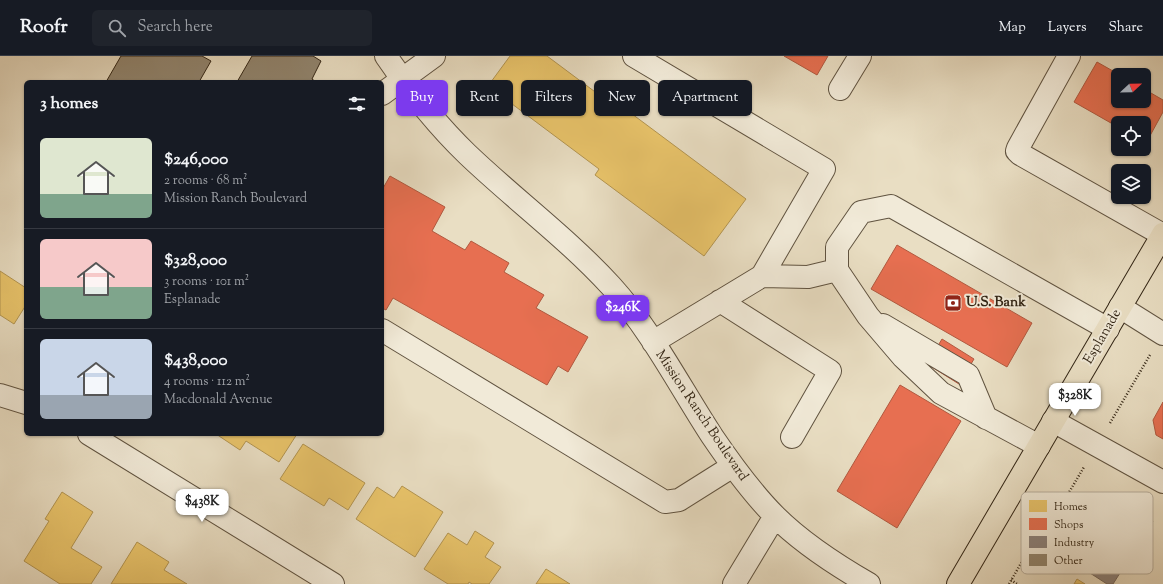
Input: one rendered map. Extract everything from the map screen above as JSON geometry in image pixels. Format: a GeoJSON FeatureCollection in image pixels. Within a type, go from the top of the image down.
{"type":"FeatureCollection","features":[{"type":"Feature","properties":{"kind":"main road","name":"Esplanade"},"geometry":{"type":"LineString","coordinates":[[958,584],[1163,235]]}},
{"type":"Feature","properties":{"kind":"street","name":"Mission Ranch Boulevard"},"geometry":{"type":"LineString","coordinates":[[386,56],[423,107],[467,154],[569,245],[612,287],[631,310],[653,342],[713,438],[753,492],[775,516],[800,538],[840,567],[869,584]]}},
{"type":"Feature","properties":{"kind":"street"},"geometry":{"type":"LineString","coordinates":[[384,92],[434,56]]}},
{"type":"Feature","properties":{"kind":"street"},"geometry":{"type":"LineString","coordinates":[[634,56],[824,169],[762,276],[653,342]]}},
{"type":"Feature","properties":{"kind":"street"},"geometry":{"type":"LineString","coordinates":[[840,89],[860,56]]}},
{"type":"Feature","properties":{"kind":"street"},"geometry":{"type":"LineString","coordinates":[[1069,56],[1017,150],[1020,154],[1163,235]]}},
{"type":"Feature","properties":{"kind":"street"},"geometry":{"type":"LineString","coordinates":[[1039,446],[941,393],[903,357],[868,316],[837,270],[837,248],[861,212],[891,206],[1108,329]]}},
{"type":"Feature","properties":{"kind":"street"},"geometry":{"type":"LineString","coordinates":[[762,276],[808,277],[837,270]]}},
{"type":"Feature","properties":{"kind":"street"},"geometry":{"type":"LineString","coordinates":[[720,301],[830,371],[792,436]]}},
{"type":"Feature","properties":{"kind":"street"},"geometry":{"type":"LineString","coordinates":[[1120,307],[1163,334]]}},
{"type":"Feature","properties":{"kind":"street"},"geometry":{"type":"LineString","coordinates":[[868,316],[968,375],[986,418]]}},
{"type":"Feature","properties":{"kind":"street"},"geometry":{"type":"LineString","coordinates":[[384,331],[666,502],[679,500],[733,466]]}},
{"type":"Feature","properties":{"kind":"street"},"geometry":{"type":"LineString","coordinates":[[0,395],[24,401]]}},
{"type":"Feature","properties":{"kind":"street"},"geometry":{"type":"LineString","coordinates":[[1053,421],[1163,482]]}},
{"type":"Feature","properties":{"kind":"street"},"geometry":{"type":"LineString","coordinates":[[92,436],[333,584]]}},
{"type":"Feature","properties":{"kind":"street"},"geometry":{"type":"LineString","coordinates":[[734,584],[775,516]]}},
{"type":"Feature","properties":{"kind":"path"},"geometry":{"type":"LineString","coordinates":[[1011,580],[1017,584]]}},
{"type":"Feature","properties":{"kind":"building: Homes"},"geometry":{"type":"Polygon","coordinates":[[[510,56],[547,56],[579,80],[521,80],[521,111],[513,105],[513,80],[492,80],[510,56]]]}},
{"type":"Feature","properties":{"kind":"building: Homes"},"geometry":{"type":"Polygon","coordinates":[[[586,85],[594,91],[594,116],[635,116],[746,199],[704,256],[595,175],[599,169],[528,116],[586,116],[586,85]]]}},
{"type":"Feature","properties":{"kind":"building: Homes"},"geometry":{"type":"Polygon","coordinates":[[[0,271],[24,287],[24,308],[14,324],[0,315],[0,271]]]}},
{"type":"Feature","properties":{"kind":"building: Homes"},"geometry":{"type":"Polygon","coordinates":[[[219,436],[296,436],[279,462],[246,441],[240,450],[219,436]]]}},
{"type":"Feature","properties":{"kind":"building: Homes"},"geometry":{"type":"Polygon","coordinates":[[[303,444],[365,483],[348,510],[329,498],[324,506],[280,479],[303,444]]]}},
{"type":"Feature","properties":{"kind":"building: Homes"},"geometry":{"type":"Polygon","coordinates":[[[402,486],[443,512],[415,557],[356,519],[377,487],[394,498],[402,486]]]}},
{"type":"Feature","properties":{"kind":"building: Homes"},"geometry":{"type":"Polygon","coordinates":[[[62,492],[93,512],[71,548],[102,567],[91,584],[60,584],[24,561],[49,521],[45,519],[62,492]]]}},
{"type":"Feature","properties":{"kind":"building: Homes"},"geometry":{"type":"Polygon","coordinates":[[[475,531],[494,543],[485,557],[501,567],[489,584],[472,584],[469,582],[468,584],[448,584],[424,569],[448,533],[467,545],[475,531]]]}},
{"type":"Feature","properties":{"kind":"building: Homes"},"geometry":{"type":"Polygon","coordinates":[[[137,542],[169,562],[164,570],[187,584],[111,584],[137,542]]]}},
{"type":"Feature","properties":{"kind":"building: Homes"},"geometry":{"type":"Polygon","coordinates":[[[546,569],[570,584],[536,584],[546,569]]]}},
{"type":"Feature","properties":{"kind":"building: Homes"},"geometry":{"type":"Polygon","coordinates":[[[1077,579],[1085,584],[1074,584],[1077,579]]]}},
{"type":"Feature","properties":{"kind":"building: Shops"},"geometry":{"type":"Polygon","coordinates":[[[784,56],[828,56],[817,75],[784,56]]]}},
{"type":"Feature","properties":{"kind":"building: Shops"},"geometry":{"type":"Polygon","coordinates":[[[1097,62],[1111,70],[1111,108],[1151,108],[1151,93],[1163,100],[1163,112],[1151,134],[1151,116],[1111,116],[1111,123],[1074,102],[1097,62]]]}},
{"type":"Feature","properties":{"kind":"building: Shops"},"geometry":{"type":"Polygon","coordinates":[[[390,176],[445,207],[432,231],[465,250],[471,241],[509,263],[504,272],[544,295],[536,308],[588,337],[568,372],[558,366],[547,385],[393,298],[386,310],[384,309],[384,186],[390,176]]]}},
{"type":"Feature","properties":{"kind":"building: Shops"},"geometry":{"type":"Polygon","coordinates":[[[897,245],[1032,323],[1007,367],[871,289],[897,245]]]}},
{"type":"Feature","properties":{"kind":"building: Shops"},"geometry":{"type":"Polygon","coordinates":[[[942,339],[974,359],[959,384],[927,364],[942,339]]]}},
{"type":"Feature","properties":{"kind":"building: Shops"},"geometry":{"type":"Polygon","coordinates":[[[900,385],[961,421],[897,528],[837,491],[900,385]]]}},
{"type":"Feature","properties":{"kind":"building: Shops"},"geometry":{"type":"Polygon","coordinates":[[[1163,402],[1163,439],[1156,435],[1153,420],[1163,402]]]}},
{"type":"Feature","properties":{"kind":"building: Industry"},"geometry":{"type":"Polygon","coordinates":[[[1092,574],[1119,574],[1113,584],[1107,584],[1092,574]]]}},
{"type":"Feature","properties":{"kind":"building: Other"},"geometry":{"type":"Polygon","coordinates":[[[121,56],[202,56],[211,61],[200,80],[107,80],[121,56]]]}},
{"type":"Feature","properties":{"kind":"building: Other"},"geometry":{"type":"Polygon","coordinates":[[[252,56],[313,56],[321,61],[312,79],[313,80],[238,80],[252,56]]]}},
{"type":"Feature","properties":{"kind":"place","name":"U.S. Bank"},"geometry":{"type":"Point","coordinates":[953,303]}}]}
